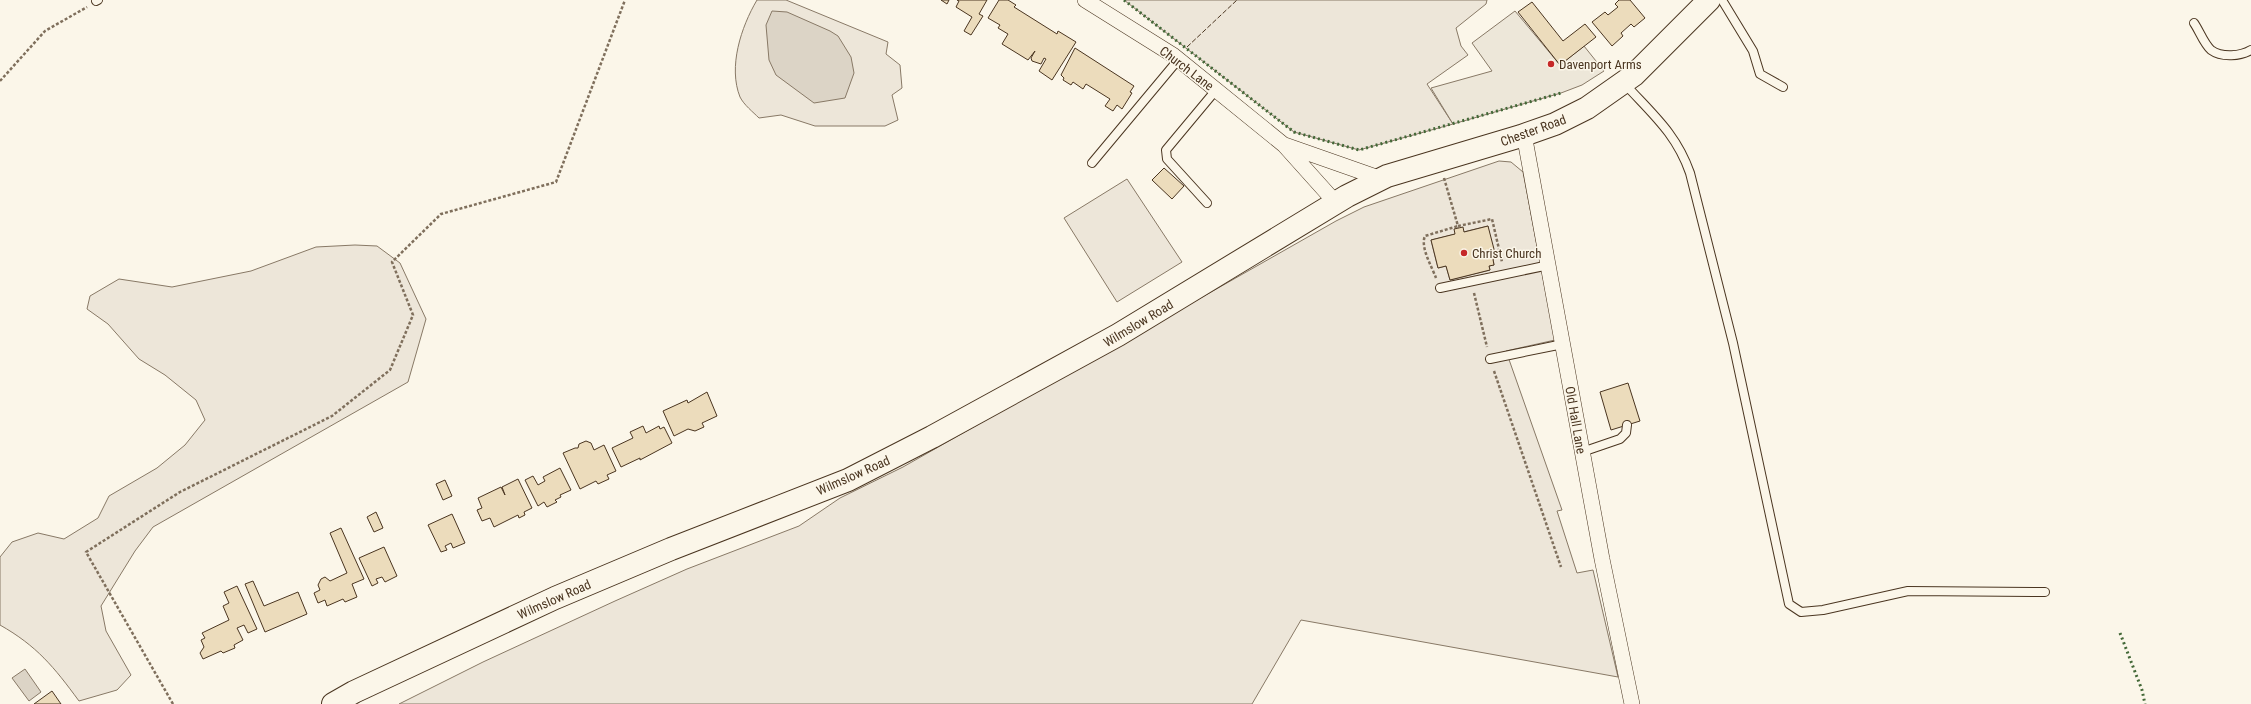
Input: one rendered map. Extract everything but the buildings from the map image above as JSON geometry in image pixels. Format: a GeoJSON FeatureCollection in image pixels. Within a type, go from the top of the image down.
{"type":"FeatureCollection","features":[{"type":"Feature","properties":{"kind":"main road","name":"Chester Road"},"geometry":{"type":"LineString","coordinates":[[1341,199],[1382,179],[1521,136],[1555,124],[1586,108],[1634,75],[1709,0]]}},
{"type":"Feature","properties":{"kind":"main road","name":"Wilmslow Road"},"geometry":{"type":"LineString","coordinates":[[333,704],[354,692],[555,598],[671,549],[855,476],[932,437],[1118,335],[1341,199]]}},
{"type":"Feature","properties":{"kind":"street","name":"Church Lane"},"geometry":{"type":"LineString","coordinates":[[1084,0],[1178,60],[1284,145],[1341,199]]}},
{"type":"Feature","properties":{"kind":"street","name":"Old Hall Lane"},"geometry":{"type":"LineString","coordinates":[[1521,136],[1526,145],[1550,265],[1582,452],[1632,704]]}},
{"type":"Feature","properties":{"kind":"street","name":"Church Lane"},"geometry":{"type":"LineString","coordinates":[[1284,145],[1382,179]]}},
{"type":"Feature","properties":{"kind":"lane"},"geometry":{"type":"LineString","coordinates":[[1722,0],[1753,51],[1760,74],[1783,87]]}},
{"type":"Feature","properties":{"kind":"lane"},"geometry":{"type":"LineString","coordinates":[[2194,23],[2211,50],[2221,54],[2234,55],[2244,54],[2251,50]]}},
{"type":"Feature","properties":{"kind":"lane"},"geometry":{"type":"LineString","coordinates":[[1092,163],[1178,60]]}},
{"type":"Feature","properties":{"kind":"lane"},"geometry":{"type":"LineString","coordinates":[[1623,82],[1669,132],[1683,152],[1690,173],[1733,343],[1789,604],[1802,612],[1823,610],[1908,591],[2045,592]]}},
{"type":"Feature","properties":{"kind":"lane"},"geometry":{"type":"LineString","coordinates":[[1207,203],[1168,159],[1166,150],[1216,90]]}},
{"type":"Feature","properties":{"kind":"lane"},"geometry":{"type":"LineString","coordinates":[[1440,288],[1550,265]]}},
{"type":"Feature","properties":{"kind":"lane"},"geometry":{"type":"LineString","coordinates":[[1490,359],[1563,344]]}},
{"type":"Feature","properties":{"kind":"lane"},"geometry":{"type":"LineString","coordinates":[[1582,452],[1620,439],[1626,434],[1627,425]]}},
{"type":"Feature","properties":{"kind":"path"},"geometry":{"type":"LineString","coordinates":[[172,704],[86,552],[180,492],[332,416],[390,370],[413,315],[392,262],[441,214],[556,182],[625,0]]}},
{"type":"Feature","properties":{"kind":"path"},"geometry":{"type":"LineString","coordinates":[[0,81],[45,31],[97,1]]}},
{"type":"Feature","properties":{"kind":"path"},"geometry":{"type":"LineString","coordinates":[[1439,161],[1458,227]]}},
{"type":"Feature","properties":{"kind":"path"},"geometry":{"type":"LineString","coordinates":[[1440,288],[1425,249],[1423,238],[1425,236],[1492,219],[1505,274]]}},
{"type":"Feature","properties":{"kind":"path"},"geometry":{"type":"LineString","coordinates":[[1471,281],[1490,359],[1561,567]]}},
{"type":"Feature","properties":{"kind":"shaded area"},"geometry":{"type":"Polygon","coordinates":[[[757,0],[786,0],[888,42],[886,54],[900,65],[902,88],[892,95],[898,120],[885,126],[815,126],[781,115],[759,118],[746,106],[740,97],[735,73],[741,35],[757,0]]]}},
{"type":"Feature","properties":{"kind":"shaded area"},"geometry":{"type":"Polygon","coordinates":[[[1124,0],[1487,0],[1486,4],[1456,28],[1461,46],[1468,55],[1427,84],[1453,124],[1359,150],[1294,132],[1124,0]]]}},
{"type":"Feature","properties":{"kind":"shaded area"},"geometry":{"type":"Polygon","coordinates":[[[772,11],[787,12],[838,36],[851,57],[854,73],[845,98],[814,103],[776,75],[769,60],[766,25],[772,11]]]}},
{"type":"Feature","properties":{"kind":"shaded area"},"geometry":{"type":"Polygon","coordinates":[[[1515,11],[1560,65],[1584,46],[1604,71],[1582,85],[1561,93],[1453,124],[1431,88],[1492,71],[1472,43],[1515,11]]]}},
{"type":"Feature","properties":{"kind":"shaded area"},"geometry":{"type":"Polygon","coordinates":[[[1499,161],[1511,162],[1523,172],[1555,340],[1506,351],[1562,510],[1557,511],[1577,573],[1593,570],[1618,677],[1301,620],[1252,704],[399,704],[483,662],[615,601],[687,569],[799,526],[840,498],[903,467],[1336,221],[1364,207],[1499,161]],[[1488,226],[1431,240],[1438,268],[1446,266],[1450,280],[1490,270],[1489,266],[1494,265],[1488,226]]]}},
{"type":"Feature","properties":{"kind":"shaded area"},"geometry":{"type":"Polygon","coordinates":[[[1127,179],[1182,262],[1117,302],[1064,218],[1127,179]]]}},
{"type":"Feature","properties":{"kind":"shaded area"},"geometry":{"type":"Polygon","coordinates":[[[355,245],[377,246],[400,263],[426,319],[408,382],[153,527],[135,551],[101,606],[106,631],[131,675],[117,690],[79,701],[53,668],[35,649],[0,625],[0,557],[12,542],[38,533],[64,539],[98,518],[109,496],[157,468],[185,445],[205,420],[196,400],[165,375],[139,359],[108,324],[87,309],[90,296],[119,279],[172,287],[251,271],[316,247],[355,245]]]}},
{"type":"Feature","properties":{"kind":"shaded area"},"geometry":{"type":"Polygon","coordinates":[[[25,669],[41,692],[29,701],[12,678],[25,669]]]}},
{"type":"Feature","properties":{"kind":"hedge"},"geometry":{"type":"LineString","coordinates":[[1124,0],[1294,132],[1359,150],[1561,93]]}},
{"type":"Feature","properties":{"kind":"hedge"},"geometry":{"type":"LineString","coordinates":[[2120,633],[2142,690],[2145,704]]}},
{"type":"Feature","properties":{"kind":"fence"},"geometry":{"type":"LineString","coordinates":[[1187,47],[1237,0]]}},
{"type":"Feature","properties":{"kind":"place","name":"Davenport Arms"},"geometry":{"type":"Point","coordinates":[1551,64]}},
{"type":"Feature","properties":{"kind":"place","name":"Christ Church"},"geometry":{"type":"Point","coordinates":[1464,253]}}]}
